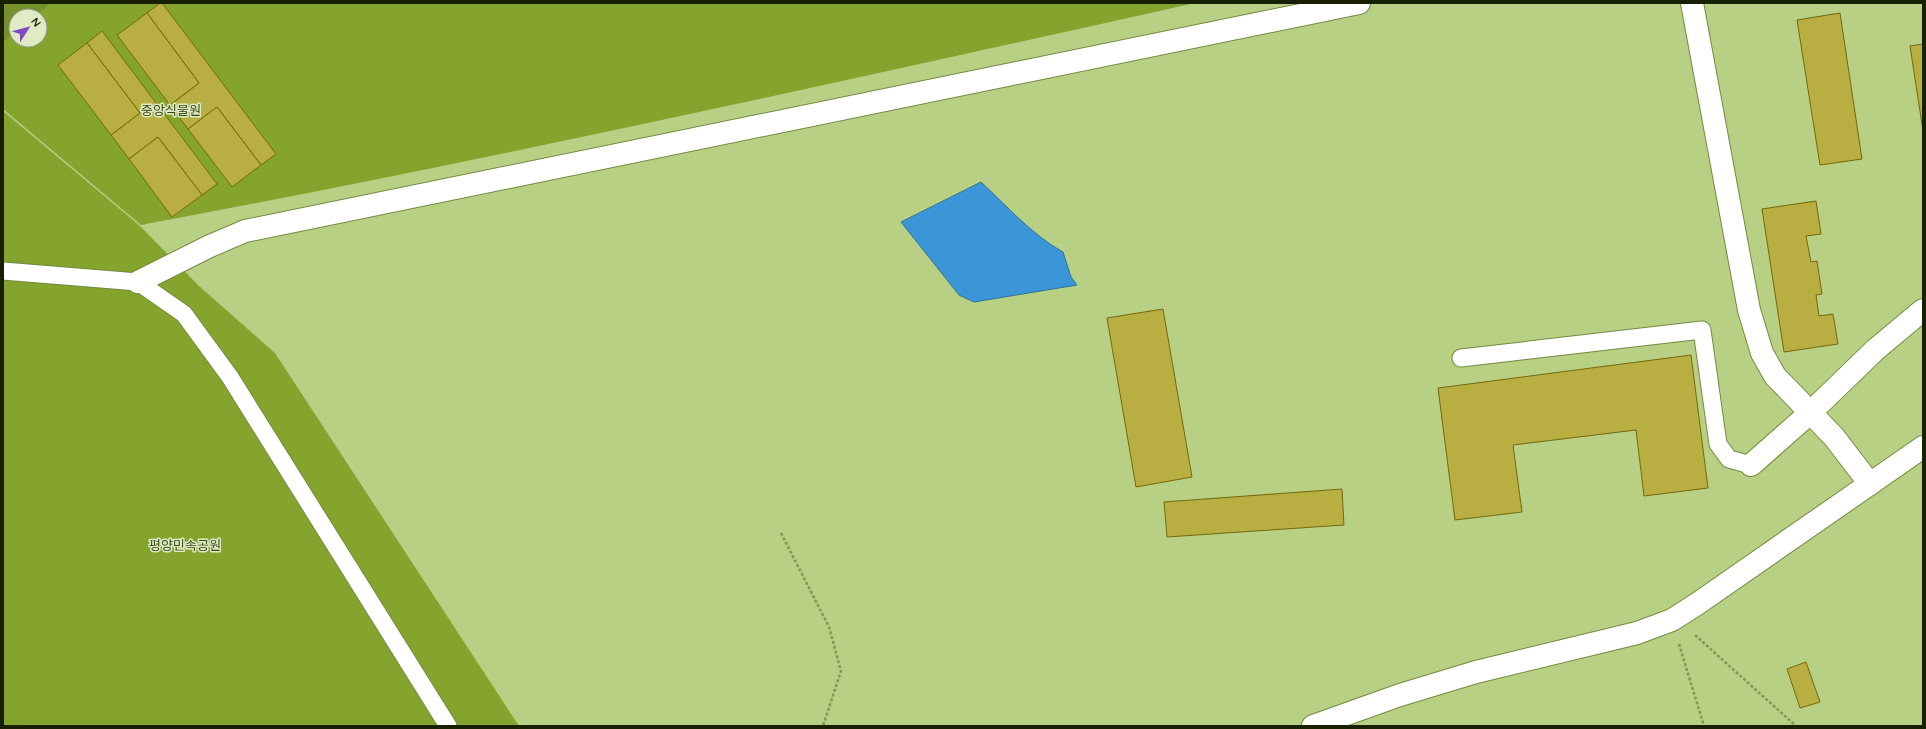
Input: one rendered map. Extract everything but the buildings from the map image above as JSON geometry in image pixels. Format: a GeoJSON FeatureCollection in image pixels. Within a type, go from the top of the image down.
{"type":"FeatureCollection","features":[{"type":"Feature","properties":{"kind":"street"},"geometry":{"type":"LineString","coordinates":[[138,282],[210,246],[245,231],[1359,3]]}},
{"type":"Feature","properties":{"kind":"street"},"geometry":{"type":"LineString","coordinates":[[1692,3],[1749,310],[1762,353],[1775,376],[1834,437],[1870,484]]}},
{"type":"Feature","properties":{"kind":"street"},"geometry":{"type":"LineString","coordinates":[[1751,465],[1811,412],[1875,350],[1923,310]]}},
{"type":"Feature","properties":{"kind":"street"},"geometry":{"type":"LineString","coordinates":[[1313,726],[1400,695],[1476,672],[1637,633],[1674,619],[1923,447]]}},
{"type":"Feature","properties":{"kind":"lane"},"geometry":{"type":"LineString","coordinates":[[3,271],[138,282],[184,314],[230,377],[448,726]]}},
{"type":"Feature","properties":{"kind":"lane"},"geometry":{"type":"LineString","coordinates":[[1461,358],[1702,330],[1718,444],[1728,459],[1751,465]]}},
{"type":"Feature","properties":{"kind":"path"},"geometry":{"type":"LineString","coordinates":[[781,533],[829,627],[841,671],[823,726]]}},
{"type":"Feature","properties":{"kind":"path"},"geometry":{"type":"LineString","coordinates":[[1674,619],[1704,726]]}},
{"type":"Feature","properties":{"kind":"path"},"geometry":{"type":"LineString","coordinates":[[1674,619],[1796,726]]}},
{"type":"Feature","properties":{"kind":"green space","name":"중앙식물원"},"geometry":{"type":"Polygon","coordinates":[[[3,3],[1195,3],[801,90],[537,146],[273,200],[141,225],[3,109],[3,3]]]}},
{"type":"Feature","properties":{"kind":"green space"},"geometry":{"type":"Polygon","coordinates":[[[3,3],[51,3],[45,8],[8,8],[8,38],[3,42],[3,3]]]}},
{"type":"Feature","properties":{"kind":"green space","name":"평양민속공원"},"geometry":{"type":"Polygon","coordinates":[[[3,111],[140,226],[199,286],[275,353],[519,726],[3,726],[3,111]]]}},
{"type":"Feature","properties":{"kind":"water"},"geometry":{"type":"Polygon","coordinates":[[[981,182],[1030,229],[1063,252],[1071,277],[1077,285],[974,302],[959,295],[901,222],[981,182]]]}}]}
